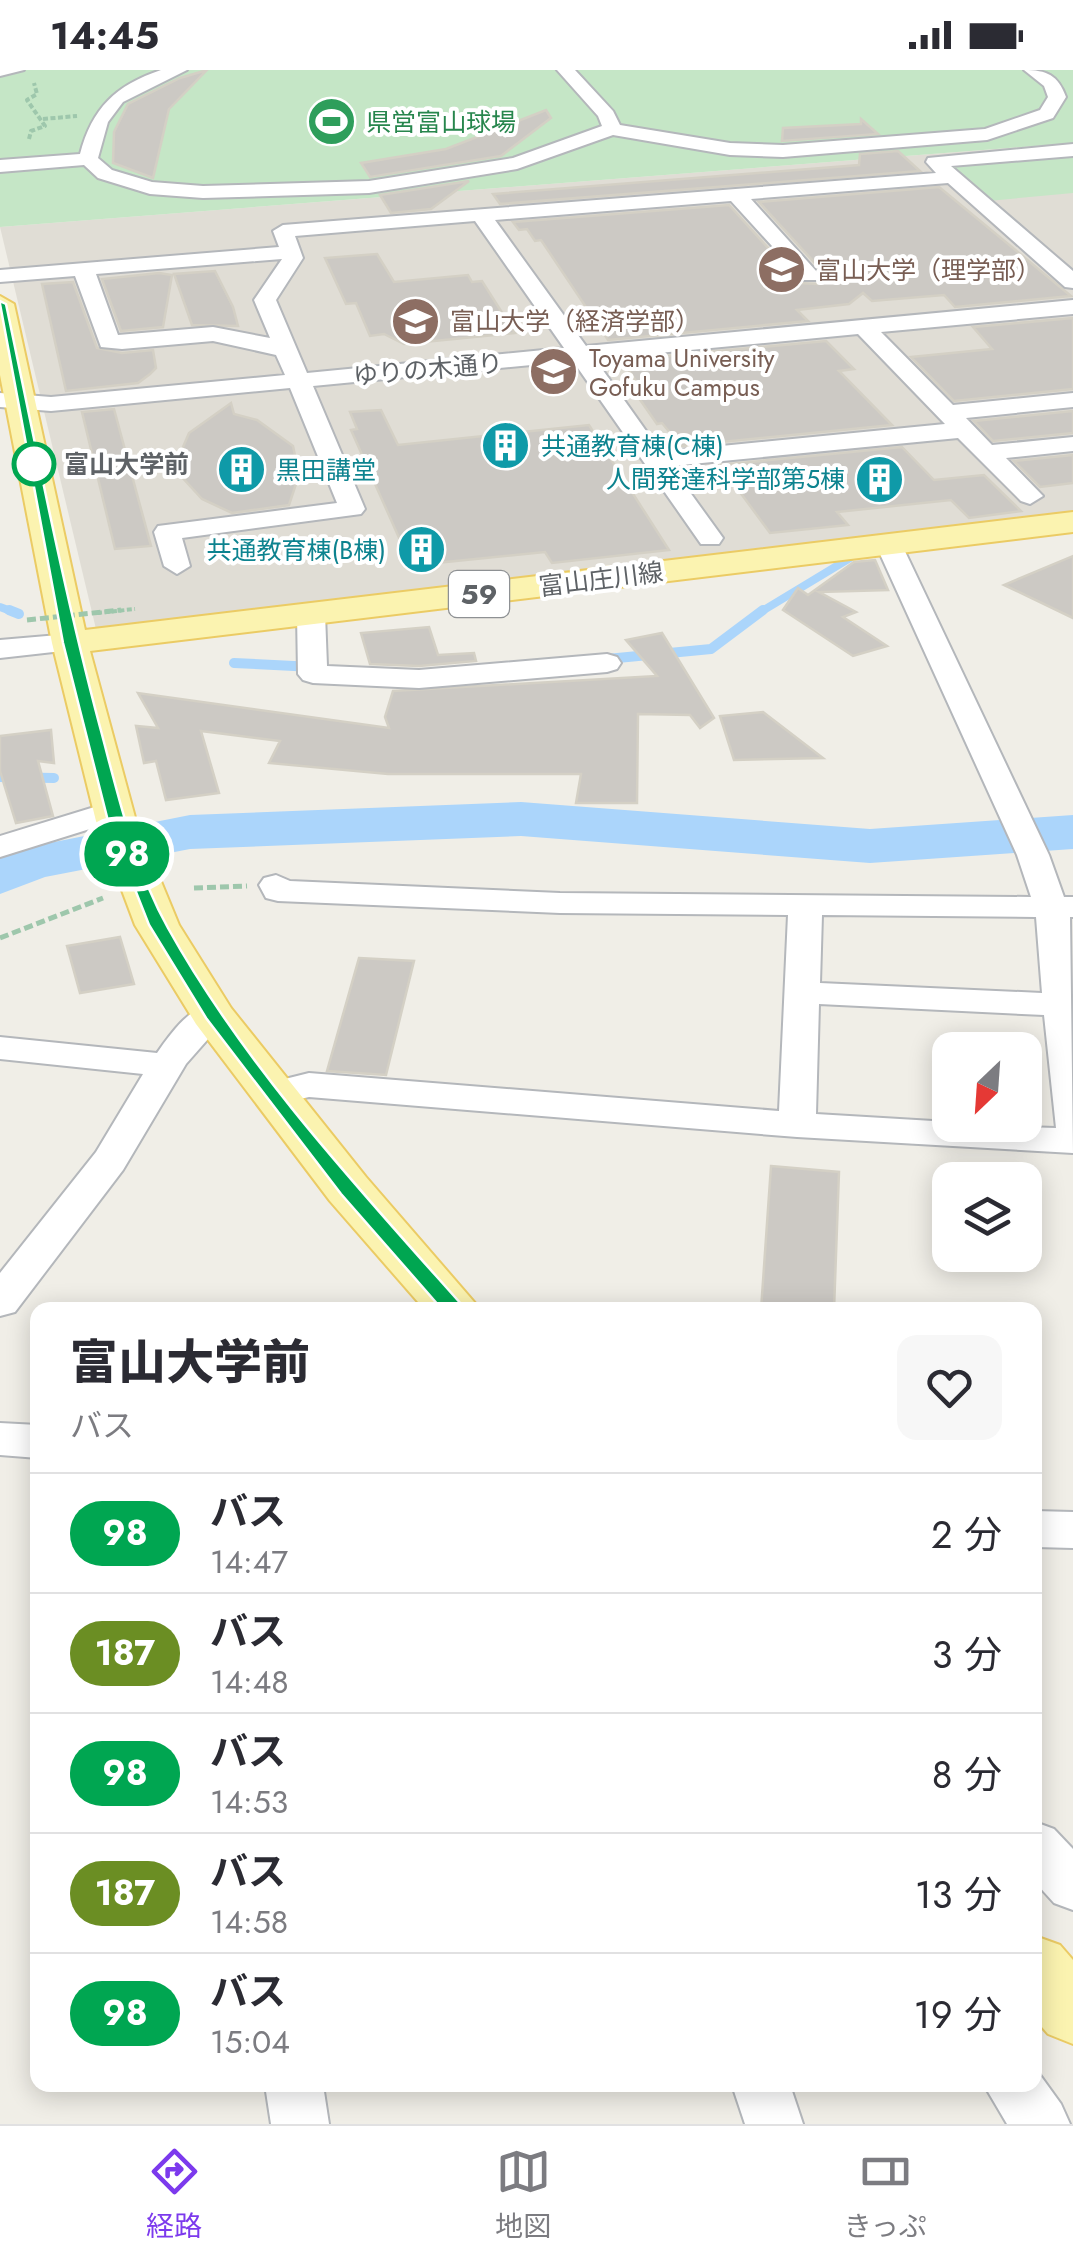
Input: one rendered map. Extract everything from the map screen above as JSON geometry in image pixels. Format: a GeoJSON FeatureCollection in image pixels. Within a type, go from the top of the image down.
{"type":"FeatureCollection","features":[{"type":"Feature","properties":{"kind":"main road"},"geometry":{"type":"LineString","coordinates":[[0,304],[11,401],[70,643],[119,829],[158,925],[212,1014],[348,1189],[448,1302]]}},
{"type":"Feature","properties":{"kind":"main road","name":"富山庄川線"},"geometry":{"type":"LineString","coordinates":[[70,643],[1073,522]]}},
{"type":"Feature","properties":{"kind":"main road"},"geometry":{"type":"LineString","coordinates":[[1042,1976],[1073,2012]]}},
{"type":"Feature","properties":{"kind":"street"},"geometry":{"type":"LineString","coordinates":[[88,159],[111,100],[144,81],[178,70]]}},
{"type":"Feature","properties":{"kind":"street"},"geometry":{"type":"LineString","coordinates":[[566,70],[607,115],[612,129]]}},
{"type":"Feature","properties":{"kind":"street"},"geometry":{"type":"LineString","coordinates":[[0,166],[88,159],[105,174],[150,188],[203,192],[369,187],[517,163],[612,129],[730,149],[783,151],[987,134],[1047,114],[1058,97],[1052,83],[1034,70]]}},
{"type":"Feature","properties":{"kind":"street"},"geometry":{"type":"LineString","coordinates":[[0,71],[21,72]]}},
{"type":"Feature","properties":{"kind":"street"},"geometry":{"type":"LineString","coordinates":[[1073,150],[934,162],[1073,282]]}},
{"type":"Feature","properties":{"kind":"street"},"geometry":{"type":"LineString","coordinates":[[176,566],[168,532],[352,509],[265,300],[284,277],[293,258],[284,231],[952,177]]}},
{"type":"Feature","properties":{"kind":"street"},"geometry":{"type":"LineString","coordinates":[[737,195],[810,276]]}},
{"type":"Feature","properties":{"kind":"street"},"geometry":{"type":"LineString","coordinates":[[482,215],[710,538]]}},
{"type":"Feature","properties":{"kind":"street"},"geometry":{"type":"LineString","coordinates":[[0,276],[291,252]]}},
{"type":"Feature","properties":{"kind":"street"},"geometry":{"type":"LineString","coordinates":[[83,269],[109,342],[138,343],[211,334],[240,337],[284,350]]}},
{"type":"Feature","properties":{"kind":"street","name":"ゆりの木通り"},"geometry":{"type":"LineString","coordinates":[[11,401],[51,404],[300,388],[578,355],[1073,307]]}},
{"type":"Feature","properties":{"kind":"street"},"geometry":{"type":"LineString","coordinates":[[865,328],[1030,496]]}},
{"type":"Feature","properties":{"kind":"street"},"geometry":{"type":"LineString","coordinates":[[54,418],[300,388]]}},
{"type":"Feature","properties":{"kind":"street"},"geometry":{"type":"LineString","coordinates":[[653,460],[954,422],[1073,400]]}},
{"type":"Feature","properties":{"kind":"street"},"geometry":{"type":"LineString","coordinates":[[986,453],[1073,444]]}},
{"type":"Feature","properties":{"kind":"street"},"geometry":{"type":"LineString","coordinates":[[888,543],[1016,820],[1063,908],[1062,1005],[1073,1125]]}},
{"type":"Feature","properties":{"kind":"street"},"geometry":{"type":"LineString","coordinates":[[311,614],[313,666],[419,679],[608,663]]}},
{"type":"Feature","properties":{"kind":"street"},"geometry":{"type":"LineString","coordinates":[[0,649],[70,643]]}},
{"type":"Feature","properties":{"kind":"street"},"geometry":{"type":"LineString","coordinates":[[0,847],[119,829]]}},
{"type":"Feature","properties":{"kind":"street"},"geometry":{"type":"LineString","coordinates":[[276,885],[278,891],[542,902],[1063,908]]}},
{"type":"Feature","properties":{"kind":"street"},"geometry":{"type":"LineString","coordinates":[[797,1125],[805,908]]}},
{"type":"Feature","properties":{"kind":"street"},"geometry":{"type":"LineString","coordinates":[[801,993],[1062,1005]]}},
{"type":"Feature","properties":{"kind":"street"},"geometry":{"type":"LineString","coordinates":[[0,1302],[122,1142],[163,1065],[189,1033],[212,1014]]}},
{"type":"Feature","properties":{"kind":"street"},"geometry":{"type":"LineString","coordinates":[[0,1048],[163,1065]]}},
{"type":"Feature","properties":{"kind":"street"},"geometry":{"type":"LineString","coordinates":[[274,1093],[308,1086],[797,1125],[1073,1142]]}},
{"type":"Feature","properties":{"kind":"street"},"geometry":{"type":"LineString","coordinates":[[0,1439],[30,1441]]}},
{"type":"Feature","properties":{"kind":"street"},"geometry":{"type":"LineString","coordinates":[[1042,1529],[1073,1530]]}},
{"type":"Feature","properties":{"kind":"street"},"geometry":{"type":"LineString","coordinates":[[1042,1853],[1073,1886]]}},
{"type":"Feature","properties":{"kind":"street"},"geometry":{"type":"LineString","coordinates":[[295,2092],[300,2124]]}},
{"type":"Feature","properties":{"kind":"street"},"geometry":{"type":"LineString","coordinates":[[763,2092],[774,2124]]}},
{"type":"Feature","properties":{"kind":"street"},"geometry":{"type":"LineString","coordinates":[[1018,2092],[1041,2124]]}},
{"type":"Feature","properties":{"kind":"path"},"geometry":{"type":"LineString","coordinates":[[21,72],[38,94],[27,100],[45,126],[28,136],[41,163]]}},
{"type":"Feature","properties":{"kind":"path"},"geometry":{"type":"LineString","coordinates":[[27,620],[135,609]]}},
{"type":"Feature","properties":{"kind":"path"},"geometry":{"type":"LineString","coordinates":[[194,888],[276,885]]}},
{"type":"Feature","properties":{"kind":"path"},"geometry":{"type":"LineString","coordinates":[[0,938],[104,898]]}},
{"type":"Feature","properties":{"kind":"shaded area","name":"Toyama University Gofuku Campus"},"geometry":{"type":"Polygon","coordinates":[[[1073,143],[1073,516],[96,629],[0,227],[1073,143]]]}},
{"type":"Feature","properties":{"kind":"green space"},"geometry":{"type":"Polygon","coordinates":[[[0,70],[1073,70],[1073,143],[0,227],[0,70]]]}},
{"type":"Feature","properties":{"kind":"green space"},"geometry":{"type":"Polygon","coordinates":[[[1073,153],[1073,193],[988,201],[945,165],[1073,153]]]}},
{"type":"Feature","properties":{"kind":"building"},"geometry":{"type":"Polygon","coordinates":[[[207,70],[169,109],[153,178],[113,163],[114,132],[128,104],[180,78],[207,70]]]}},
{"type":"Feature","properties":{"kind":"building"},"geometry":{"type":"Polygon","coordinates":[[[546,110],[551,118],[501,156],[370,177],[361,163],[446,149],[546,110]]]}},
{"type":"Feature","properties":{"kind":"building"},"geometry":{"type":"Polygon","coordinates":[[[861,119],[878,134],[782,141],[783,128],[861,124],[861,119]]]}},
{"type":"Feature","properties":{"kind":"building"},"geometry":{"type":"Polygon","coordinates":[[[898,151],[920,171],[500,204],[493,194],[859,165],[860,154],[898,151]]]}},
{"type":"Feature","properties":{"kind":"building"},"geometry":{"type":"Polygon","coordinates":[[[469,181],[431,209],[391,213],[380,195],[469,181]]]}},
{"type":"Feature","properties":{"kind":"building"},"geometry":{"type":"Polygon","coordinates":[[[939,187],[1071,296],[955,307],[944,295],[872,301],[863,293],[849,304],[797,310],[808,321],[608,340],[541,240],[535,241],[527,229],[519,230],[513,222],[729,205],[800,283],[817,284],[824,273],[759,202],[939,187]]]}},
{"type":"Feature","properties":{"kind":"building"},"geometry":{"type":"Polygon","coordinates":[[[377,254],[394,282],[468,275],[472,282],[482,281],[515,333],[404,344],[384,334],[370,336],[356,303],[346,304],[325,258],[377,254]]]}},
{"type":"Feature","properties":{"kind":"building"},"geometry":{"type":"Polygon","coordinates":[[[215,271],[238,326],[192,325],[174,274],[215,271]]]}},
{"type":"Feature","properties":{"kind":"building"},"geometry":{"type":"Polygon","coordinates":[[[172,275],[163,327],[121,331],[102,279],[172,275]]]}},
{"type":"Feature","properties":{"kind":"building"},"geometry":{"type":"Polygon","coordinates":[[[73,282],[97,348],[122,353],[153,350],[156,368],[138,383],[66,391],[42,284],[73,282]]]}},
{"type":"Feature","properties":{"kind":"building"},"geometry":{"type":"Polygon","coordinates":[[[1073,318],[1073,389],[954,401],[911,357],[992,349],[973,327],[1073,318]]]}},
{"type":"Feature","properties":{"kind":"building"},"geometry":{"type":"Polygon","coordinates":[[[826,341],[854,369],[839,371],[892,425],[681,446],[662,423],[657,424],[636,394],[644,393],[622,360],[826,341]]]}},
{"type":"Feature","properties":{"kind":"building","name":"黒田講堂"},"geometry":{"type":"Polygon","coordinates":[[[231,403],[234,414],[257,420],[293,446],[299,475],[289,505],[232,513],[202,499],[180,475],[180,454],[189,433],[231,403]]]}},
{"type":"Feature","properties":{"kind":"building"},"geometry":{"type":"Polygon","coordinates":[[[114,409],[151,546],[115,549],[82,412],[114,409]]]}},
{"type":"Feature","properties":{"kind":"building"},"geometry":{"type":"Polygon","coordinates":[[[381,410],[398,445],[589,425],[669,550],[552,563],[545,552],[416,565],[417,552],[404,549],[351,430],[357,429],[350,412],[381,410]]]}},
{"type":"Feature","properties":{"kind":"building"},"geometry":{"type":"Polygon","coordinates":[[[1073,411],[1073,433],[993,441],[974,421],[1073,411]]]}},
{"type":"Feature","properties":{"kind":"building"},"geometry":{"type":"Polygon","coordinates":[[[902,447],[934,480],[984,475],[1021,511],[969,518],[951,500],[837,512],[848,525],[770,533],[720,465],[902,447]]]}},
{"type":"Feature","properties":{"kind":"building"},"geometry":{"type":"Polygon","coordinates":[[[1073,455],[1073,483],[1040,487],[1014,461],[1073,455]]]}},
{"type":"Feature","properties":{"kind":"building"},"geometry":{"type":"Polygon","coordinates":[[[1073,556],[1073,618],[1004,585],[1073,556]]]}},
{"type":"Feature","properties":{"kind":"building"},"geometry":{"type":"Polygon","coordinates":[[[875,560],[888,590],[819,592],[856,612],[843,617],[887,646],[853,656],[783,610],[798,588],[808,595],[854,562],[875,560]]]}},
{"type":"Feature","properties":{"kind":"building"},"geometry":{"type":"Polygon","coordinates":[[[429,627],[438,655],[474,653],[476,661],[419,666],[370,664],[361,633],[429,627]]]}},
{"type":"Feature","properties":{"kind":"building"},"geometry":{"type":"Polygon","coordinates":[[[662,633],[714,718],[700,728],[690,715],[638,714],[637,803],[576,803],[581,774],[388,774],[269,763],[280,741],[201,731],[219,793],[166,800],[156,761],[144,763],[136,726],[158,728],[138,693],[389,728],[385,717],[393,691],[657,676],[626,640],[662,633]]]}},
{"type":"Feature","properties":{"kind":"building"},"geometry":{"type":"Polygon","coordinates":[[[763,712],[823,758],[734,760],[720,716],[763,712]]]}},
{"type":"Feature","properties":{"kind":"building"},"geometry":{"type":"Polygon","coordinates":[[[51,730],[54,763],[38,761],[53,816],[16,823],[0,771],[0,736],[51,730]]]}},
{"type":"Feature","properties":{"kind":"building"},"geometry":{"type":"Polygon","coordinates":[[[120,937],[134,984],[80,993],[67,946],[120,937]]]}},
{"type":"Feature","properties":{"kind":"building"},"geometry":{"type":"Polygon","coordinates":[[[359,958],[414,961],[386,1075],[327,1071],[359,958]]]}},
{"type":"Feature","properties":{"kind":"building"},"geometry":{"type":"Polygon","coordinates":[[[771,1166],[839,1172],[834,1302],[762,1302],[771,1166]]]}},
{"type":"Feature","properties":{"kind":"waterway"},"geometry":{"type":"LineString","coordinates":[[759,613],[850,558]]}},
{"type":"Feature","properties":{"kind":"waterway"},"geometry":{"type":"LineString","coordinates":[[0,607],[16,613]]}},
{"type":"Feature","properties":{"kind":"waterway"},"geometry":{"type":"LineString","coordinates":[[9,610],[19,614]]}},
{"type":"Feature","properties":{"kind":"waterway"},"geometry":{"type":"LineString","coordinates":[[759,613],[763,610]]}},
{"type":"Feature","properties":{"kind":"waterway"},"geometry":{"type":"LineString","coordinates":[[607,659],[711,649],[759,613]]}},
{"type":"Feature","properties":{"kind":"waterway"},"geometry":{"type":"LineString","coordinates":[[234,663],[314,667]]}},
{"type":"Feature","properties":{"kind":"waterway"},"geometry":{"type":"LineString","coordinates":[[0,777],[54,778]]}},
{"type":"Feature","properties":{"kind":"waterway"},"geometry":{"type":"LineString","coordinates":[[0,877],[29,863],[190,832],[521,819],[870,846],[1073,832]]}},
{"type":"Feature","properties":{"kind":"bus line","name":"98"},"geometry":{"type":"LineString","coordinates":[[0,304],[70,643],[116,821],[158,925],[212,1014],[348,1189],[448,1302]]}},
{"type":"Feature","properties":{"kind":"place","name":"県営富山球場"},"geometry":{"type":"Point","coordinates":[331,122]}},
{"type":"Feature","properties":{"kind":"place","name":"富山大学（理学部）"},"geometry":{"type":"Point","coordinates":[781,270]}},
{"type":"Feature","properties":{"kind":"place","name":"富山大学（経済学部）"},"geometry":{"type":"Point","coordinates":[415,321]}},
{"type":"Feature","properties":{"kind":"place","name":"Toyama University Gofuku Campus"},"geometry":{"type":"Point","coordinates":[554,372]}},
{"type":"Feature","properties":{"kind":"place","name":"共通教育棟(C棟)"},"geometry":{"type":"Point","coordinates":[506,446]}},
{"type":"Feature","properties":{"kind":"place","name":"富山大学前"},"geometry":{"type":"Point","coordinates":[34,464]}},
{"type":"Feature","properties":{"kind":"place","name":"黒田講堂"},"geometry":{"type":"Point","coordinates":[241,470]}},
{"type":"Feature","properties":{"kind":"place","name":"人間発達科学部第5棟"},"geometry":{"type":"Point","coordinates":[880,479]}},
{"type":"Feature","properties":{"kind":"place","name":"共通教育棟(B棟)"},"geometry":{"type":"Point","coordinates":[421,550]}}]}
